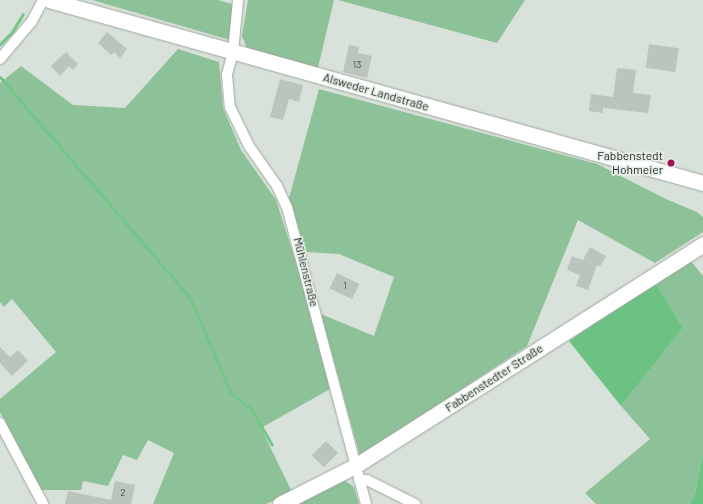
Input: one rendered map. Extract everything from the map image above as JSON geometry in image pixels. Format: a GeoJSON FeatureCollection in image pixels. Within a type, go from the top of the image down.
{"type":"FeatureCollection","features":[{"type":"Feature","properties":{"kind":"street"},"geometry":{"type":"LineString","coordinates":[[0,59],[32,21],[43,0]]}},
{"type":"Feature","properties":{"kind":"street","name":"Alsweder Landstraße"},"geometry":{"type":"LineString","coordinates":[[49,0],[703,183]]}},
{"type":"Feature","properties":{"kind":"street","name":"Mühlenstraße"},"geometry":{"type":"LineString","coordinates":[[238,0],[233,52],[227,75],[230,107],[249,146],[276,186],[287,207],[366,504]]}},
{"type":"Feature","properties":{"kind":"street","name":"Fabbenstedter Straße"},"geometry":{"type":"LineString","coordinates":[[280,504],[357,473],[703,244]]}},
{"type":"Feature","properties":{"kind":"street"},"geometry":{"type":"LineString","coordinates":[[0,424],[43,504]]}},
{"type":"Feature","properties":{"kind":"street"},"geometry":{"type":"LineString","coordinates":[[357,473],[366,480],[414,504]]}},
{"type":"Feature","properties":{"kind":"green space"},"geometry":{"type":"Polygon","coordinates":[[[92,0],[218,0],[235,5],[230,40],[92,0]]]}},
{"type":"Feature","properties":{"kind":"green space"},"geometry":{"type":"Polygon","coordinates":[[[248,0],[334,0],[317,72],[248,51],[242,36],[248,0]]]}},
{"type":"Feature","properties":{"kind":"green space"},"geometry":{"type":"Polygon","coordinates":[[[338,0],[525,0],[497,43],[338,0]]]}},
{"type":"Feature","properties":{"kind":"green space"},"geometry":{"type":"Polygon","coordinates":[[[178,49],[219,62],[223,108],[241,150],[276,200],[299,272],[330,389],[261,428],[292,492],[266,504],[153,504],[174,453],[148,440],[137,460],[123,455],[108,486],[83,481],[81,490],[40,490],[0,412],[0,399],[56,352],[12,299],[4,307],[0,302],[0,83],[21,66],[73,105],[125,108],[178,49]]]}},
{"type":"Feature","properties":{"kind":"green space"},"geometry":{"type":"Polygon","coordinates":[[[319,89],[597,164],[666,199],[697,212],[703,217],[703,232],[655,263],[578,220],[527,346],[360,456],[321,314],[374,336],[394,277],[339,254],[306,252],[289,198],[319,89]]]}},
{"type":"Feature","properties":{"kind":"green space"},"geometry":{"type":"Polygon","coordinates":[[[691,261],[703,276],[703,454],[694,498],[689,504],[596,504],[585,493],[650,439],[621,406],[683,328],[655,282],[691,261]]]}},
{"type":"Feature","properties":{"kind":"green space"},"geometry":{"type":"Polygon","coordinates":[[[655,282],[683,328],[621,406],[569,341],[655,282]]]}},
{"type":"Feature","properties":{"kind":"green space"},"geometry":{"type":"Polygon","coordinates":[[[703,454],[703,504],[689,504],[694,498],[703,454]]]}},
{"type":"Feature","properties":{"kind":"green space"},"geometry":{"type":"Polygon","coordinates":[[[344,480],[354,487],[359,504],[296,504],[344,480]]]}},
{"type":"Feature","properties":{"kind":"building"},"geometry":{"type":"Polygon","coordinates":[[[107,32],[127,49],[120,58],[114,52],[111,55],[98,43],[107,32]]]}},
{"type":"Feature","properties":{"kind":"building"},"geometry":{"type":"Polygon","coordinates":[[[649,44],[679,48],[675,72],[646,68],[649,44]]]}},
{"type":"Feature","properties":{"kind":"building"},"geometry":{"type":"Polygon","coordinates":[[[349,45],[359,47],[358,53],[372,56],[367,78],[343,72],[349,45]]]}},
{"type":"Feature","properties":{"kind":"building"},"geometry":{"type":"Polygon","coordinates":[[[66,52],[78,64],[73,70],[69,66],[60,76],[51,66],[66,52]]]}},
{"type":"Feature","properties":{"kind":"building"},"geometry":{"type":"Polygon","coordinates":[[[617,68],[636,70],[633,93],[651,95],[648,113],[603,108],[603,113],[589,111],[591,94],[613,97],[617,68]]]}},
{"type":"Feature","properties":{"kind":"building"},"geometry":{"type":"Polygon","coordinates":[[[280,79],[303,85],[299,102],[289,99],[283,120],[270,117],[280,79]]]}},
{"type":"Feature","properties":{"kind":"building"},"geometry":{"type":"Polygon","coordinates":[[[590,247],[606,256],[600,267],[597,265],[588,290],[576,286],[580,275],[567,270],[572,256],[583,260],[590,247]]]}},
{"type":"Feature","properties":{"kind":"building"},"geometry":{"type":"Polygon","coordinates":[[[337,273],[359,284],[352,299],[330,288],[337,273]]]}},
{"type":"Feature","properties":{"kind":"building"},"geometry":{"type":"Polygon","coordinates":[[[0,347],[10,357],[18,350],[28,361],[12,376],[0,363],[0,347]]]}},
{"type":"Feature","properties":{"kind":"building"},"geometry":{"type":"Polygon","coordinates":[[[326,441],[338,453],[324,467],[312,455],[326,441]]]}},
{"type":"Feature","properties":{"kind":"building"},"geometry":{"type":"Polygon","coordinates":[[[115,481],[135,485],[131,504],[65,504],[68,491],[111,500],[115,481]]]}},
{"type":"Feature","properties":{"kind":"waterway"},"geometry":{"type":"LineString","coordinates":[[0,44],[12,32],[23,14]]}},
{"type":"Feature","properties":{"kind":"waterway"},"geometry":{"type":"LineString","coordinates":[[0,77],[190,298],[230,392],[252,410],[272,445]]}},
{"type":"Feature","properties":{"kind":"place","name":"Fabbenstedt Hohmeier"},"geometry":{"type":"Point","coordinates":[671,163]}}]}
